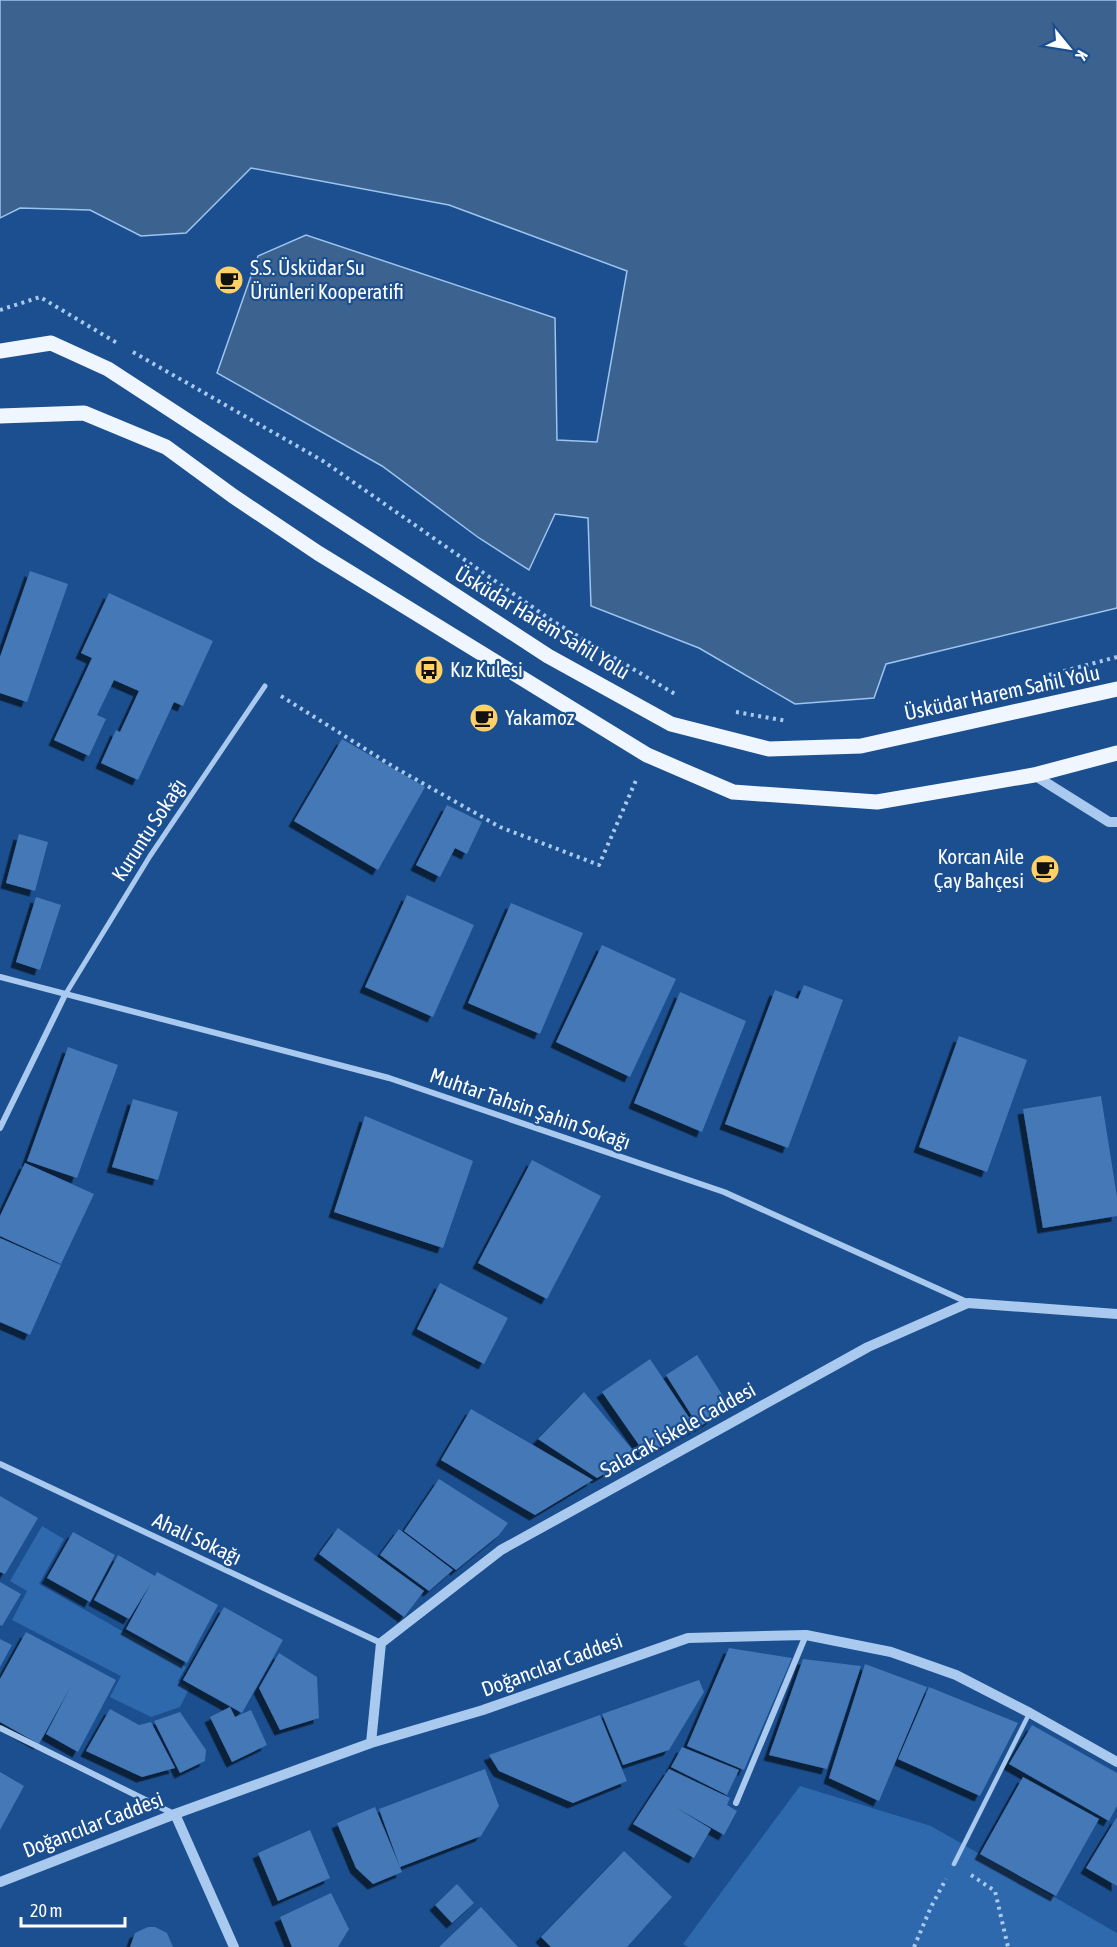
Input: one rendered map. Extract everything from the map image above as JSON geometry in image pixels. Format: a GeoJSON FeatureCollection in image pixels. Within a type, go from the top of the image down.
{"type":"FeatureCollection","features":[{"type":"Feature","properties":{"kind":"main road","name":"Üsküdar Harem Sahil Yolu"},"geometry":{"type":"LineString","coordinates":[[0,351],[51,343],[108,369],[548,656],[671,724],[769,748],[861,746],[1117,689]]}},
{"type":"Feature","properties":{"kind":"main road"},"geometry":{"type":"LineString","coordinates":[[0,416],[84,413],[166,447],[233,496],[318,553],[647,755],[733,792],[877,801],[1034,775],[1117,753]]}},
{"type":"Feature","properties":{"kind":"street","name":"Kuruntu Sokağı"},"geometry":{"type":"LineString","coordinates":[[65,995],[150,856],[265,686]]}},
{"type":"Feature","properties":{"kind":"street"},"geometry":{"type":"LineString","coordinates":[[1034,775],[1110,822],[1117,822]]}},
{"type":"Feature","properties":{"kind":"street","name":"Muhtar Tahsin Şahin Sokağı"},"geometry":{"type":"LineString","coordinates":[[0,977],[389,1078],[724,1192],[968,1303]]}},
{"type":"Feature","properties":{"kind":"street"},"geometry":{"type":"LineString","coordinates":[[0,1128],[65,995]]}},
{"type":"Feature","properties":{"kind":"street","name":"Salacak İskele Caddesi"},"geometry":{"type":"LineString","coordinates":[[381,1643],[501,1550],[868,1347],[968,1303],[1117,1315]]}},
{"type":"Feature","properties":{"kind":"street","name":"Ahali Sokağı"},"geometry":{"type":"LineString","coordinates":[[0,1464],[381,1643]]}},
{"type":"Feature","properties":{"kind":"street"},"geometry":{"type":"LineString","coordinates":[[736,1803],[806,1635]]}},
{"type":"Feature","properties":{"kind":"street","name":"Doğancılar Caddesi"},"geometry":{"type":"LineString","coordinates":[[0,1882],[175,1814],[371,1743],[483,1710],[688,1638],[806,1635],[891,1652],[956,1675],[1117,1762]]}},
{"type":"Feature","properties":{"kind":"street"},"geometry":{"type":"LineString","coordinates":[[371,1743],[381,1643]]}},
{"type":"Feature","properties":{"kind":"street"},"geometry":{"type":"LineString","coordinates":[[0,1728],[175,1814],[234,1947]]}},
{"type":"Feature","properties":{"kind":"lane"},"geometry":{"type":"LineString","coordinates":[[954,1864],[1030,1713]]}},
{"type":"Feature","properties":{"kind":"path"},"geometry":{"type":"LineString","coordinates":[[0,310],[40,297],[120,345]]}},
{"type":"Feature","properties":{"kind":"path"},"geometry":{"type":"LineString","coordinates":[[131,351],[323,462],[551,620],[681,698]]}},
{"type":"Feature","properties":{"kind":"path"},"geometry":{"type":"LineString","coordinates":[[1040,678],[1117,657]]}},
{"type":"Feature","properties":{"kind":"path"},"geometry":{"type":"LineString","coordinates":[[265,686],[500,828],[599,866],[647,755]]}},
{"type":"Feature","properties":{"kind":"path"},"geometry":{"type":"LineString","coordinates":[[735,712],[791,722]]}},
{"type":"Feature","properties":{"kind":"path"},"geometry":{"type":"LineString","coordinates":[[914,1947],[931,1907],[954,1864],[995,1891],[1008,1947]]}},
{"type":"Feature","properties":{"kind":"shaded area"},"geometry":{"type":"Polygon","coordinates":[[[0,0],[1117,0],[1117,608],[886,664],[874,698],[795,704],[699,648],[591,606],[588,518],[555,514],[529,570],[479,538],[382,466],[217,373],[258,256],[306,235],[555,318],[557,440],[597,442],[627,271],[449,205],[251,168],[186,233],[141,236],[90,210],[20,208],[0,218],[0,0]]]}},
{"type":"Feature","properties":{"kind":"shaded area"},"geometry":{"type":"Polygon","coordinates":[[[42,1526],[64,1539],[39,1584],[186,1667],[178,1681],[189,1689],[180,1707],[151,1717],[110,1697],[121,1676],[12,1620],[27,1591],[10,1581],[42,1526]]]}},
{"type":"Feature","properties":{"kind":"shaded area"},"geometry":{"type":"Polygon","coordinates":[[[800,1786],[931,1826],[1117,1933],[1117,1947],[688,1947],[683,1944],[800,1786]]]}},
{"type":"Feature","properties":{"kind":"building"},"geometry":{"type":"Polygon","coordinates":[[[30,571],[68,584],[27,702],[0,693],[0,657],[30,571]]]}},
{"type":"Feature","properties":{"kind":"building"},"geometry":{"type":"Polygon","coordinates":[[[109,593],[213,641],[183,706],[174,702],[138,780],[101,763],[116,730],[120,732],[139,691],[114,680],[97,715],[106,719],[89,756],[54,740],[92,658],[81,653],[109,593]]]}},
{"type":"Feature","properties":{"kind":"building"},"geometry":{"type":"Polygon","coordinates":[[[342,739],[425,787],[378,870],[294,821],[342,739]]]}},
{"type":"Feature","properties":{"kind":"building"},"geometry":{"type":"Polygon","coordinates":[[[447,805],[482,822],[467,854],[455,848],[440,877],[416,865],[447,805]]]}},
{"type":"Feature","properties":{"kind":"building"},"geometry":{"type":"Polygon","coordinates":[[[19,834],[48,842],[35,891],[6,883],[19,834]]]}},
{"type":"Feature","properties":{"kind":"building"},"geometry":{"type":"Polygon","coordinates":[[[407,895],[474,925],[433,1017],[365,987],[407,895]]]}},
{"type":"Feature","properties":{"kind":"building"},"geometry":{"type":"Polygon","coordinates":[[[36,897],[61,905],[40,970],[16,962],[36,897]]]}},
{"type":"Feature","properties":{"kind":"building"},"geometry":{"type":"Polygon","coordinates":[[[511,903],[583,933],[540,1034],[468,1003],[511,903]]]}},
{"type":"Feature","properties":{"kind":"building"},"geometry":{"type":"Polygon","coordinates":[[[602,945],[676,979],[630,1077],[556,1042],[602,945]]]}},
{"type":"Feature","properties":{"kind":"building"},"geometry":{"type":"Polygon","coordinates":[[[804,985],[843,1000],[788,1148],[725,1124],[775,990],[798,999],[804,985]]]}},
{"type":"Feature","properties":{"kind":"building"},"geometry":{"type":"Polygon","coordinates":[[[680,992],[746,1021],[702,1132],[634,1103],[680,992]]]}},
{"type":"Feature","properties":{"kind":"building"},"geometry":{"type":"Polygon","coordinates":[[[959,1036],[1027,1060],[987,1172],[919,1147],[959,1036]]]}},
{"type":"Feature","properties":{"kind":"building"},"geometry":{"type":"Polygon","coordinates":[[[68,1047],[118,1065],[77,1178],[27,1161],[68,1047]]]}},
{"type":"Feature","properties":{"kind":"building"},"geometry":{"type":"Polygon","coordinates":[[[1101,1096],[1117,1197],[1117,1216],[1043,1228],[1023,1109],[1101,1096]]]}},
{"type":"Feature","properties":{"kind":"building"},"geometry":{"type":"Polygon","coordinates":[[[133,1099],[178,1112],[158,1180],[112,1167],[133,1099]]]}},
{"type":"Feature","properties":{"kind":"building"},"geometry":{"type":"Polygon","coordinates":[[[365,1116],[473,1161],[443,1248],[334,1212],[365,1116]]]}},
{"type":"Feature","properties":{"kind":"building"},"geometry":{"type":"Polygon","coordinates":[[[532,1160],[601,1196],[547,1299],[478,1263],[532,1160]]]}},
{"type":"Feature","properties":{"kind":"building"},"geometry":{"type":"Polygon","coordinates":[[[25,1163],[94,1194],[61,1264],[0,1236],[0,1216],[25,1163]]]}},
{"type":"Feature","properties":{"kind":"building"},"geometry":{"type":"Polygon","coordinates":[[[0,1238],[61,1265],[30,1335],[0,1322],[0,1238]]]}},
{"type":"Feature","properties":{"kind":"building"},"geometry":{"type":"Polygon","coordinates":[[[440,1283],[508,1318],[484,1364],[417,1329],[440,1283]]]}},
{"type":"Feature","properties":{"kind":"building"},"geometry":{"type":"Polygon","coordinates":[[[697,1355],[730,1407],[699,1427],[666,1375],[697,1355]]]}},
{"type":"Feature","properties":{"kind":"building"},"geometry":{"type":"Polygon","coordinates":[[[650,1359],[696,1428],[646,1455],[602,1392],[650,1359]]]}},
{"type":"Feature","properties":{"kind":"building"},"geometry":{"type":"Polygon","coordinates":[[[584,1392],[637,1455],[597,1478],[538,1439],[584,1392]]]}},
{"type":"Feature","properties":{"kind":"building"},"geometry":{"type":"Polygon","coordinates":[[[471,1409],[593,1480],[535,1515],[441,1460],[471,1409]]]}},
{"type":"Feature","properties":{"kind":"building"},"geometry":{"type":"Polygon","coordinates":[[[439,1479],[508,1523],[499,1535],[456,1570],[404,1531],[439,1479]]]}},
{"type":"Feature","properties":{"kind":"building"},"geometry":{"type":"Polygon","coordinates":[[[0,1496],[38,1518],[5,1574],[0,1572],[0,1496]]]}},
{"type":"Feature","properties":{"kind":"building"},"geometry":{"type":"Polygon","coordinates":[[[338,1528],[424,1591],[404,1617],[319,1554],[338,1528]]]}},
{"type":"Feature","properties":{"kind":"building"},"geometry":{"type":"Polygon","coordinates":[[[399,1529],[453,1570],[429,1591],[380,1555],[399,1529]]]}},
{"type":"Feature","properties":{"kind":"building"},"geometry":{"type":"Polygon","coordinates":[[[73,1532],[115,1555],[90,1602],[47,1578],[73,1532]]]}},
{"type":"Feature","properties":{"kind":"building"},"geometry":{"type":"Polygon","coordinates":[[[118,1555],[155,1576],[157,1572],[218,1605],[187,1663],[126,1629],[151,1583],[129,1619],[94,1600],[118,1555]]]}},
{"type":"Feature","properties":{"kind":"building"},"geometry":{"type":"Polygon","coordinates":[[[0,1582],[21,1594],[2,1626],[0,1625],[0,1582]]]}},
{"type":"Feature","properties":{"kind":"building"},"geometry":{"type":"Polygon","coordinates":[[[224,1607],[283,1640],[242,1713],[183,1680],[224,1607]]]}},
{"type":"Feature","properties":{"kind":"building"},"geometry":{"type":"Polygon","coordinates":[[[26,1632],[116,1680],[78,1752],[46,1734],[72,1684],[39,1744],[0,1722],[0,1679],[26,1632]]]}},
{"type":"Feature","properties":{"kind":"building"},"geometry":{"type":"Polygon","coordinates":[[[0,1639],[12,1645],[0,1667],[0,1639]]]}},
{"type":"Feature","properties":{"kind":"building"},"geometry":{"type":"Polygon","coordinates":[[[729,1648],[792,1658],[744,1770],[687,1746],[729,1648]]]}},
{"type":"Feature","properties":{"kind":"building"},"geometry":{"type":"Polygon","coordinates":[[[279,1653],[317,1677],[319,1718],[280,1730],[259,1688],[279,1653]]]}},
{"type":"Feature","properties":{"kind":"building"},"geometry":{"type":"Polygon","coordinates":[[[803,1659],[861,1666],[827,1769],[769,1755],[803,1659]]]}},
{"type":"Feature","properties":{"kind":"building"},"geometry":{"type":"Polygon","coordinates":[[[865,1664],[927,1687],[879,1801],[829,1778],[865,1664]]]}},
{"type":"Feature","properties":{"kind":"building"},"geometry":{"type":"Polygon","coordinates":[[[699,1680],[704,1692],[669,1750],[623,1765],[602,1714],[699,1680]]]}},
{"type":"Feature","properties":{"kind":"building"},"geometry":{"type":"Polygon","coordinates":[[[929,1687],[1018,1723],[980,1796],[898,1759],[929,1687]]]}},
{"type":"Feature","properties":{"kind":"building"},"geometry":{"type":"Polygon","coordinates":[[[230,1707],[235,1717],[251,1710],[267,1745],[232,1762],[210,1717],[230,1707]]]}},
{"type":"Feature","properties":{"kind":"building"},"geometry":{"type":"Polygon","coordinates":[[[110,1709],[139,1725],[151,1722],[175,1768],[142,1777],[86,1751],[110,1709]]]}},
{"type":"Feature","properties":{"kind":"building"},"geometry":{"type":"Polygon","coordinates":[[[180,1712],[206,1750],[205,1761],[180,1773],[154,1721],[180,1712]]]}},
{"type":"Feature","properties":{"kind":"building"},"geometry":{"type":"Polygon","coordinates":[[[600,1715],[627,1781],[573,1803],[499,1771],[489,1755],[600,1715]]]}},
{"type":"Feature","properties":{"kind":"building"},"geometry":{"type":"Polygon","coordinates":[[[1032,1725],[1117,1773],[1117,1806],[1109,1821],[1009,1764],[1032,1725]]]}},
{"type":"Feature","properties":{"kind":"building"},"geometry":{"type":"Polygon","coordinates":[[[682,1747],[739,1770],[727,1795],[671,1767],[682,1747]]]}},
{"type":"Feature","properties":{"kind":"building"},"geometry":{"type":"Polygon","coordinates":[[[485,1769],[499,1806],[481,1836],[400,1867],[379,1809],[485,1769]]]}},
{"type":"Feature","properties":{"kind":"building"},"geometry":{"type":"Polygon","coordinates":[[[669,1769],[730,1798],[727,1805],[737,1811],[724,1835],[675,1807],[711,1829],[694,1858],[633,1824],[669,1769]]]}},
{"type":"Feature","properties":{"kind":"building"},"geometry":{"type":"Polygon","coordinates":[[[0,1772],[24,1786],[0,1830],[0,1772]]]}},
{"type":"Feature","properties":{"kind":"building"},"geometry":{"type":"Polygon","coordinates":[[[1023,1777],[1099,1819],[1056,1896],[980,1854],[1023,1777]]]}},
{"type":"Feature","properties":{"kind":"building"},"geometry":{"type":"Polygon","coordinates":[[[375,1807],[402,1872],[373,1884],[356,1868],[337,1823],[375,1807]]]}},
{"type":"Feature","properties":{"kind":"building"},"geometry":{"type":"Polygon","coordinates":[[[1117,1817],[1117,1886],[1086,1868],[1117,1817]]]}},
{"type":"Feature","properties":{"kind":"building"},"geometry":{"type":"Polygon","coordinates":[[[310,1830],[330,1878],[278,1901],[258,1853],[310,1830]]]}},
{"type":"Feature","properties":{"kind":"building"},"geometry":{"type":"Polygon","coordinates":[[[624,1851],[672,1897],[627,1947],[551,1947],[541,1937],[624,1851]]]}},
{"type":"Feature","properties":{"kind":"building"},"geometry":{"type":"Polygon","coordinates":[[[457,1884],[474,1903],[452,1923],[435,1905],[457,1884]]]}},
{"type":"Feature","properties":{"kind":"building"},"geometry":{"type":"Polygon","coordinates":[[[331,1893],[349,1929],[338,1947],[292,1947],[280,1917],[331,1893]]]}},
{"type":"Feature","properties":{"kind":"building"},"geometry":{"type":"Polygon","coordinates":[[[481,1907],[518,1947],[439,1947],[481,1907]]]}},
{"type":"Feature","properties":{"kind":"building"},"geometry":{"type":"Polygon","coordinates":[[[148,1927],[155,1927],[167,1933],[173,1947],[130,1947],[135,1933],[148,1927]]]}},
{"type":"Feature","properties":{"kind":"place","name":"S.S. Üsküdar Su Ürünleri Kooperatifi"},"geometry":{"type":"Point","coordinates":[229,280]}},
{"type":"Feature","properties":{"kind":"place","name":"Kız Kulesi"},"geometry":{"type":"Point","coordinates":[429,670]}},
{"type":"Feature","properties":{"kind":"place","name":"Yakamoz"},"geometry":{"type":"Point","coordinates":[484,718]}},
{"type":"Feature","properties":{"kind":"place","name":"Korcan Aile Çay Bahçesi"},"geometry":{"type":"Point","coordinates":[1045,869]}}]}
